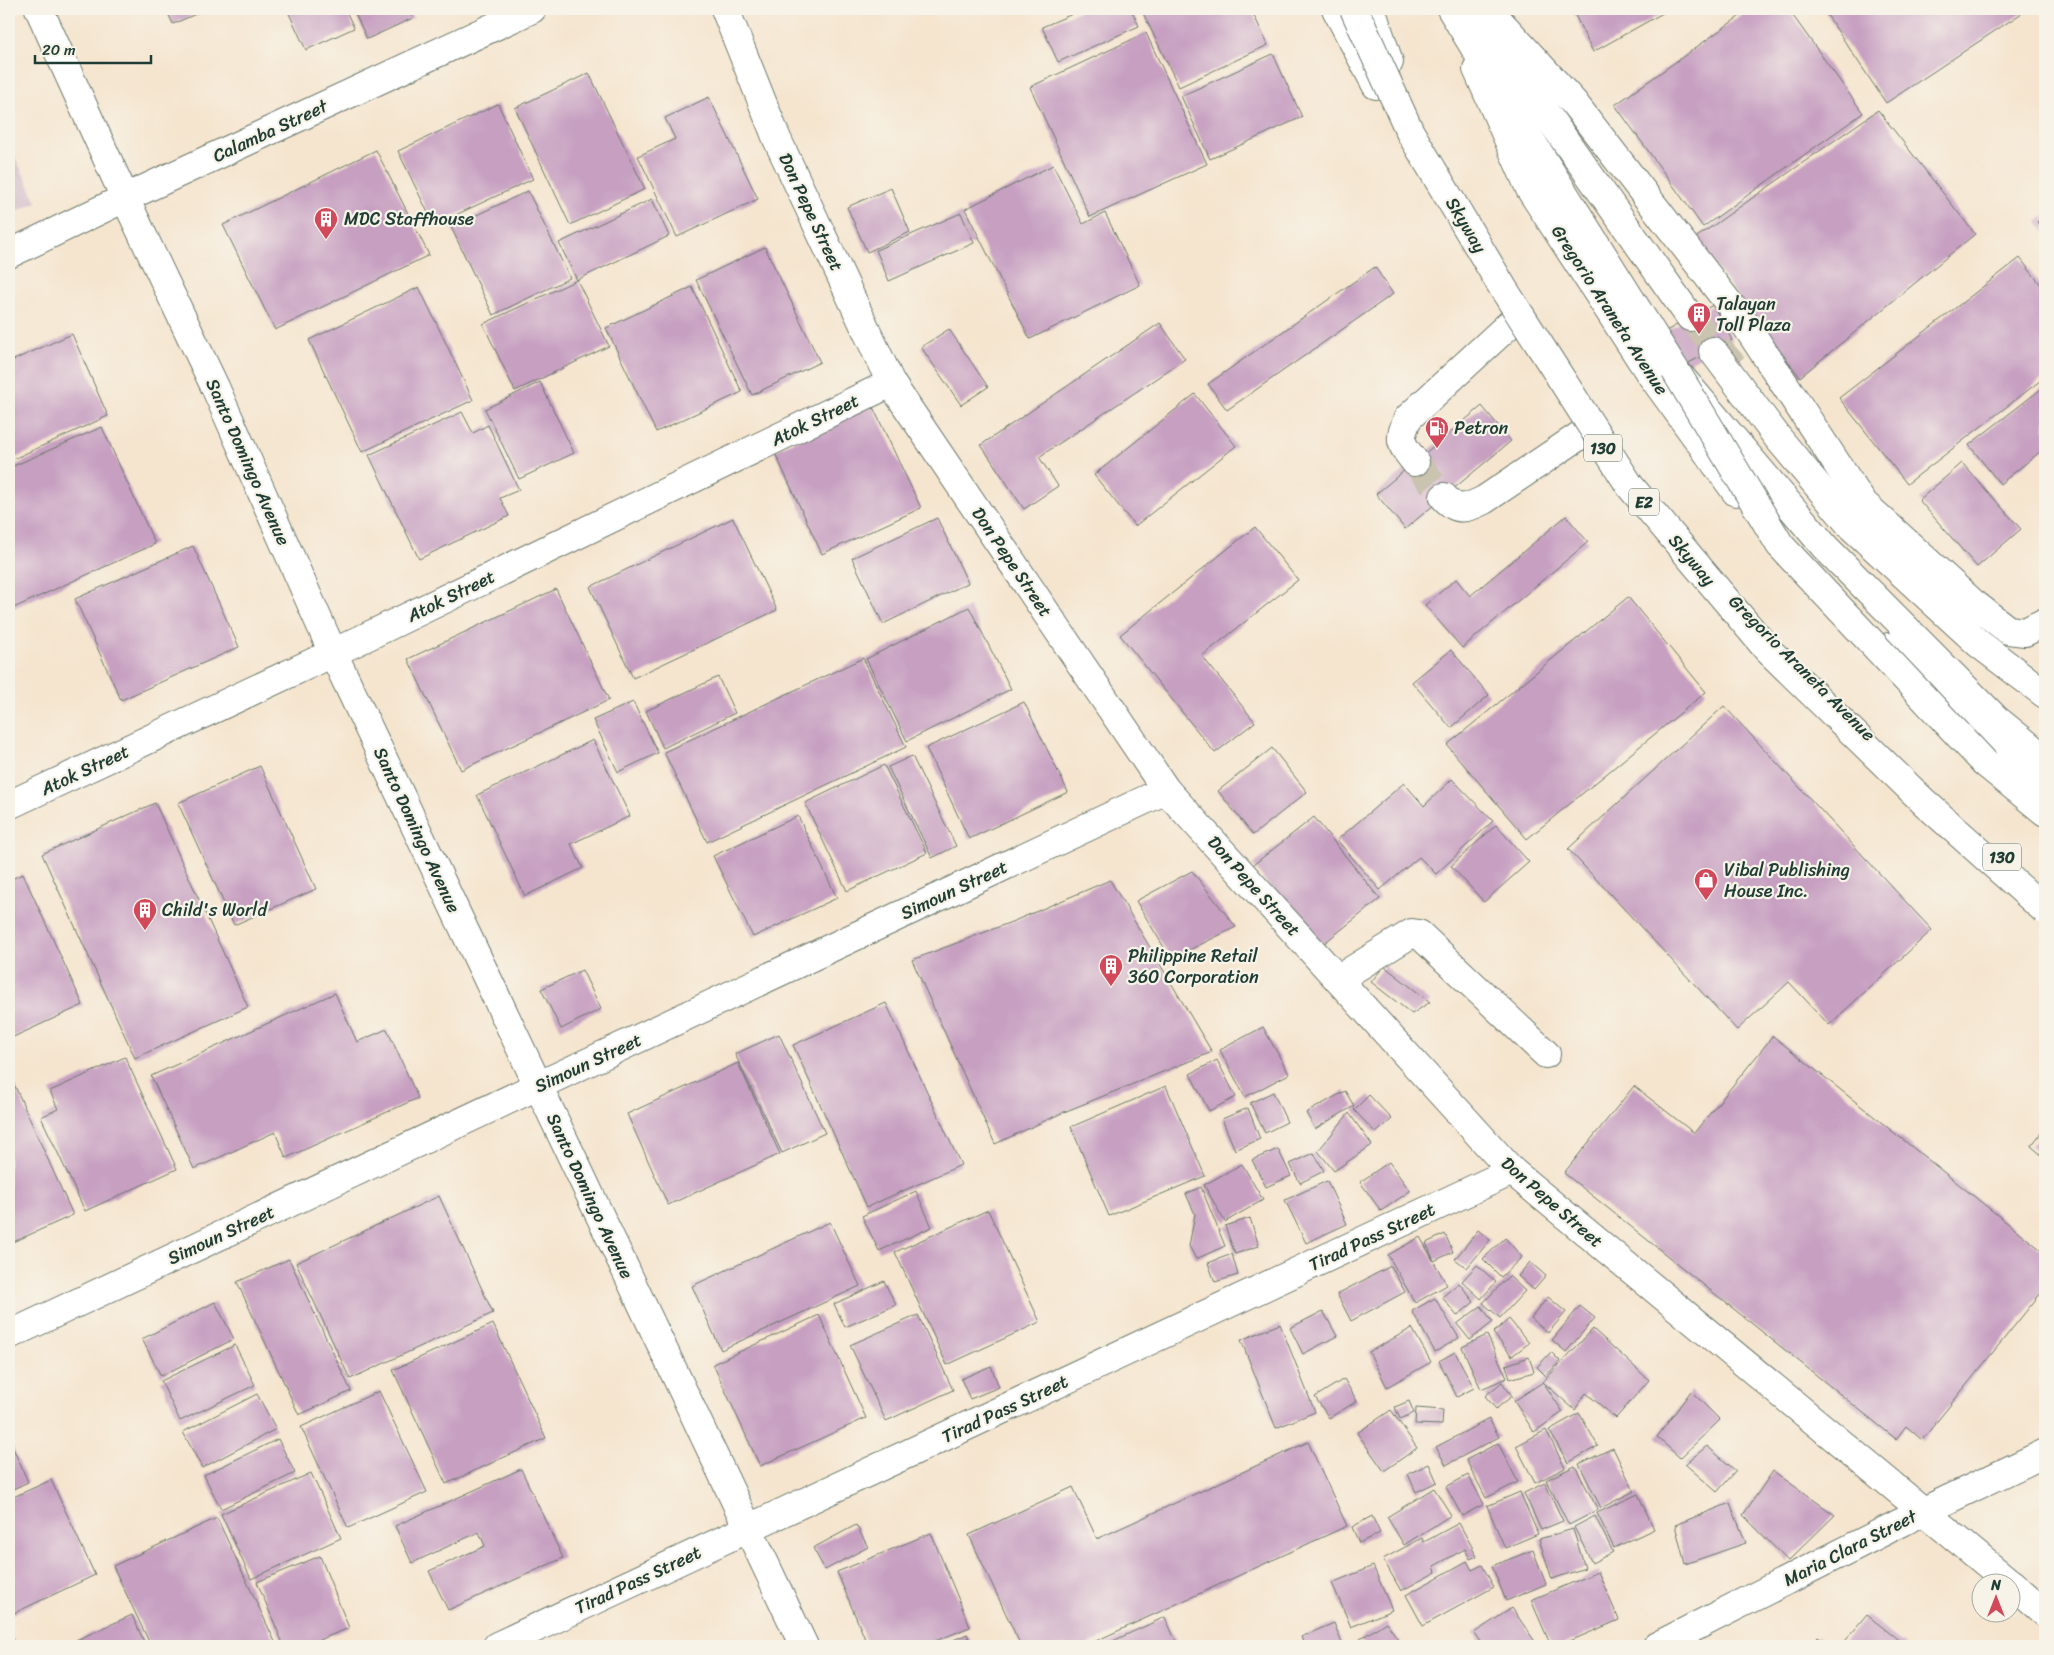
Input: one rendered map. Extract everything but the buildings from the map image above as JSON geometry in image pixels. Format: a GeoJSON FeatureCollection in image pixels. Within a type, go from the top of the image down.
{"type":"FeatureCollection","features":[{"type":"Feature","properties":{"kind":"main road","name":"Santo Domingo Avenue"},"geometry":{"type":"LineString","coordinates":[[39,9],[125,198],[215,387],[333,653],[804,1646]]}},
{"type":"Feature","properties":{"kind":"main road","name":"Calamba Street"},"geometry":{"type":"LineString","coordinates":[[9,254],[125,198],[532,9]]}},
{"type":"Feature","properties":{"kind":"main road","name":"Don Pepe Street"},"geometry":{"type":"LineString","coordinates":[[725,9],[777,139],[891,383],[1166,790],[1512,1171],[1997,1572]]}},
{"type":"Feature","properties":{"kind":"main road","name":"Gregorio Araneta Avenue"},"geometry":{"type":"LineString","coordinates":[[1336,9],[1436,200],[1513,321],[1588,430],[1693,556],[1822,692],[1958,820],[2045,894]]}},
{"type":"Feature","properties":{"kind":"main road","name":"Skyway"},"geometry":{"type":"LineString","coordinates":[[1354,9],[1410,132],[1503,288],[1630,486],[1768,650],[1924,802],[2045,910]]}},
{"type":"Feature","properties":{"kind":"main road"},"geometry":{"type":"LineString","coordinates":[[1371,9],[1436,200]]}},
{"type":"Feature","properties":{"kind":"main road","name":"Gregorio Araneta Avenue"},"geometry":{"type":"LineString","coordinates":[[1451,9],[1530,189],[1649,372],[1743,502],[1865,626],[1996,738],[2045,777]]}},
{"type":"Feature","properties":{"kind":"main road"},"geometry":{"type":"LineString","coordinates":[[1451,9],[1675,370],[1780,545],[1986,763],[2045,812]]}},
{"type":"Feature","properties":{"kind":"main road"},"geometry":{"type":"LineString","coordinates":[[1472,9],[1690,317]]}},
{"type":"Feature","properties":{"kind":"main road"},"geometry":{"type":"LineString","coordinates":[[1488,9],[1574,103],[1745,324],[1862,502],[1973,603],[2008,630],[2026,632],[2045,622]]}},
{"type":"Feature","properties":{"kind":"main road"},"geometry":{"type":"LineString","coordinates":[[1416,462],[1402,446],[1402,432],[1408,418],[1513,321]]}},
{"type":"Feature","properties":{"kind":"main road"},"geometry":{"type":"LineString","coordinates":[[1713,351],[1778,438],[1852,527],[1978,643],[2045,694]]}},
{"type":"Feature","properties":{"kind":"main road"},"geometry":{"type":"LineString","coordinates":[[1675,370],[1825,547],[1996,719],[2045,759]]}},
{"type":"Feature","properties":{"kind":"main road","name":"Atok Street"},"geometry":{"type":"LineString","coordinates":[[9,805],[333,653],[891,383]]}},
{"type":"Feature","properties":{"kind":"main road"},"geometry":{"type":"LineString","coordinates":[[1444,497],[1452,506],[1467,508],[1484,500],[1588,430]]}},
{"type":"Feature","properties":{"kind":"main road","name":"Simoun Street"},"geometry":{"type":"LineString","coordinates":[[9,1335],[1166,790]]}},
{"type":"Feature","properties":{"kind":"main road"},"geometry":{"type":"LineString","coordinates":[[1338,979],[1412,933],[1419,934],[1546,1054]]}},
{"type":"Feature","properties":{"kind":"main road","name":"Tirad Pass Street"},"geometry":{"type":"LineString","coordinates":[[497,1646],[1512,1171]]}},
{"type":"Feature","properties":{"kind":"main road","name":"Maria Clara Street"},"geometry":{"type":"LineString","coordinates":[[1657,1646],[1924,1511],[2045,1453]]}},
{"type":"Feature","properties":{"kind":"main road","name":"Don Pepe Street"},"geometry":{"type":"LineString","coordinates":[[2022,1593],[2045,1613]]}},
{"type":"Feature","properties":{"kind":"shaded area"},"geometry":{"type":"Polygon","coordinates":[[[9,145],[37,202],[9,215],[9,145]]]}},
{"type":"Feature","properties":{"kind":"tunnel"},"geometry":{"type":"LineString","coordinates":[[1690,317],[1734,366]]}},
{"type":"Feature","properties":{"kind":"tunnel"},"geometry":{"type":"LineString","coordinates":[[1415,462],[1444,497]]}},
{"type":"Feature","properties":{"kind":"place","name":"MDC Staffhouse"},"geometry":{"type":"Point","coordinates":[326,240]}},
{"type":"Feature","properties":{"kind":"place","name":"Talayan Toll Plaza"},"geometry":{"type":"Point","coordinates":[1699,335]}},
{"type":"Feature","properties":{"kind":"place","name":"Petron"},"geometry":{"type":"Point","coordinates":[1437,449]}},
{"type":"Feature","properties":{"kind":"place","name":"Vibal Publishing House Inc."},"geometry":{"type":"Point","coordinates":[1706,901]}},
{"type":"Feature","properties":{"kind":"place","name":"Child's World"},"geometry":{"type":"Point","coordinates":[145,931]}},
{"type":"Feature","properties":{"kind":"place","name":"Philippine Retail 360 Corporation"},"geometry":{"type":"Point","coordinates":[1111,987]}}]}
